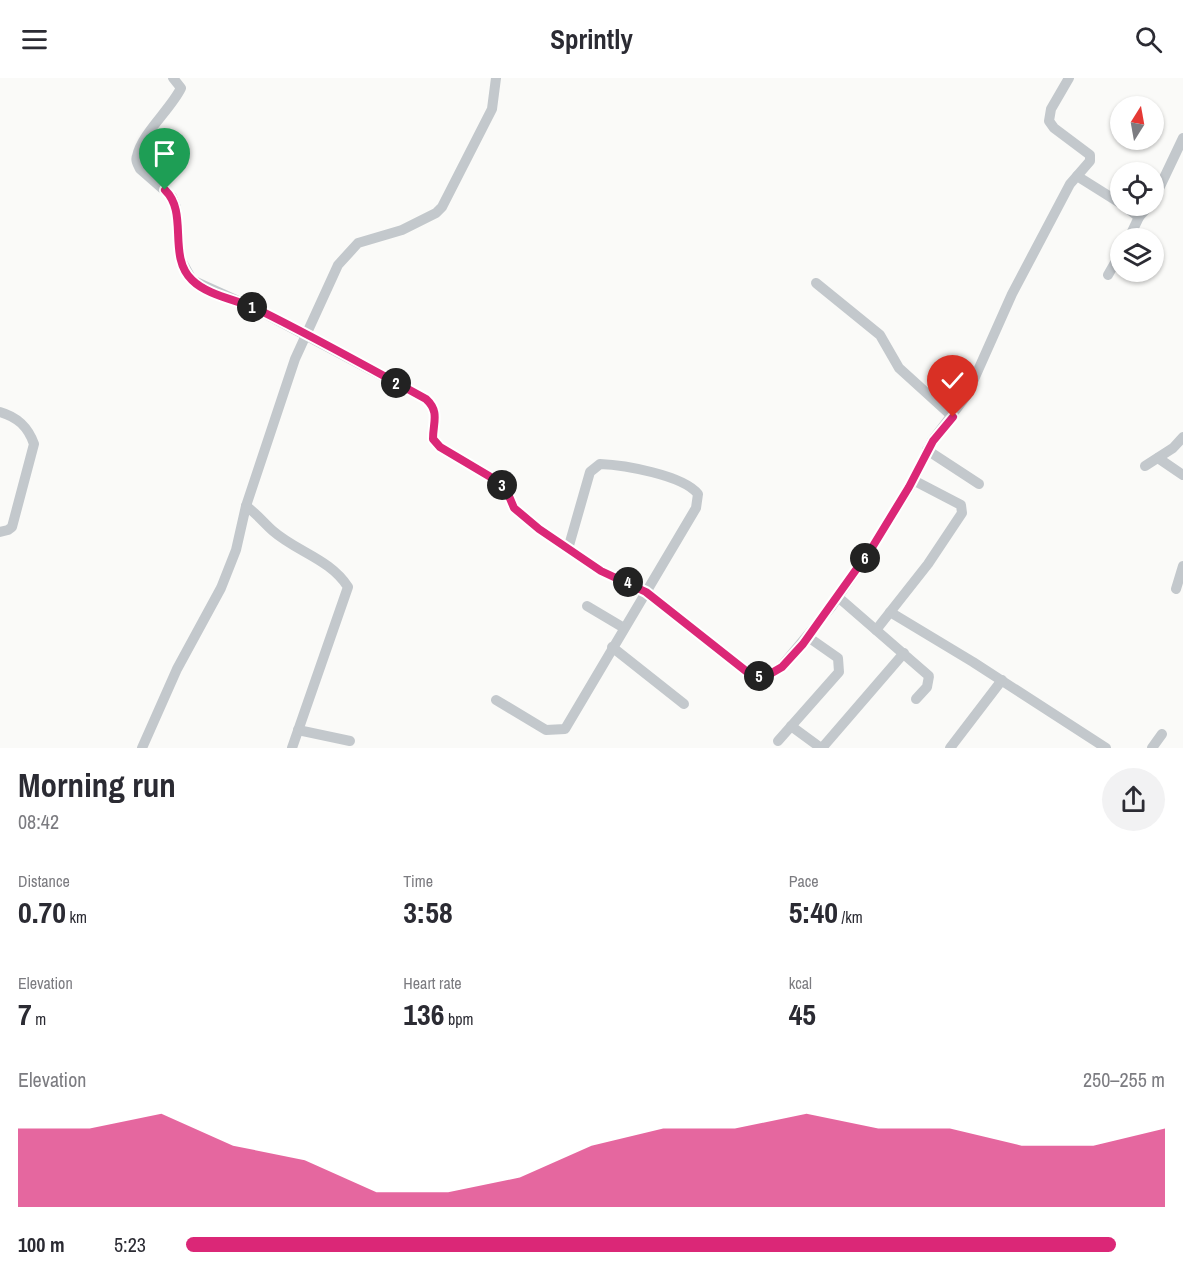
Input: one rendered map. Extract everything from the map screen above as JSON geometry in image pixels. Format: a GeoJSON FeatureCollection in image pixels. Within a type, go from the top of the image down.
{"type":"FeatureCollection","features":[{"type":"Feature","properties":{"kind":"street"},"geometry":{"type":"LineString","coordinates":[[173,78],[180,83],[180,91],[136,156],[140,169],[172,197],[176,207],[180,258],[192,280],[258,310],[426,399],[435,408],[437,418],[433,439],[440,447],[499,482],[506,489],[514,508],[601,571],[646,592],[751,675],[764,676],[782,667],[838,597],[913,480],[927,450],[967,395],[1012,294],[1054,210],[1090,161],[1090,154],[1054,128],[1049,121],[1051,109],[1069,78]]}},
{"type":"Feature","properties":{"kind":"street"},"geometry":{"type":"LineString","coordinates":[[142,748],[177,669],[221,588],[236,550],[246,506],[292,368],[338,265],[358,243],[402,230],[436,213],[442,207],[492,109],[496,78]]}},
{"type":"Feature","properties":{"kind":"street"},"geometry":{"type":"LineString","coordinates":[[1164,179],[1183,138]]}},
{"type":"Feature","properties":{"kind":"street"},"geometry":{"type":"LineString","coordinates":[[1077,176],[1110,197]]}},
{"type":"Feature","properties":{"kind":"street"},"geometry":{"type":"LineString","coordinates":[[1134,228],[1139,217]]}},
{"type":"Feature","properties":{"kind":"street"},"geometry":{"type":"LineString","coordinates":[[1108,275],[1110,272]]}},
{"type":"Feature","properties":{"kind":"street"},"geometry":{"type":"LineString","coordinates":[[816,283],[880,335],[898,368],[953,417]]}},
{"type":"Feature","properties":{"kind":"street"},"geometry":{"type":"LineString","coordinates":[[0,412],[11,415],[23,424],[34,444],[12,526],[8,531],[0,532]]}},
{"type":"Feature","properties":{"kind":"street"},"geometry":{"type":"LineString","coordinates":[[1145,466],[1183,438]]}},
{"type":"Feature","properties":{"kind":"street"},"geometry":{"type":"LineString","coordinates":[[927,450],[979,484]]}},
{"type":"Feature","properties":{"kind":"street"},"geometry":{"type":"LineString","coordinates":[[1158,458],[1183,475]]}},
{"type":"Feature","properties":{"kind":"street"},"geometry":{"type":"LineString","coordinates":[[496,700],[546,730],[566,729],[612,646],[696,507],[698,494],[694,489],[664,477],[600,464],[590,472],[568,549]]}},
{"type":"Feature","properties":{"kind":"street"},"geometry":{"type":"LineString","coordinates":[[876,630],[957,524],[962,513],[961,506],[913,480]]}},
{"type":"Feature","properties":{"kind":"street"},"geometry":{"type":"LineString","coordinates":[[246,506],[261,517],[272,531],[317,558],[348,587],[292,748]]}},
{"type":"Feature","properties":{"kind":"street"},"geometry":{"type":"LineString","coordinates":[[1176,588],[1183,566]]}},
{"type":"Feature","properties":{"kind":"street"},"geometry":{"type":"LineString","coordinates":[[838,597],[904,652],[930,678],[927,687],[916,699]]}},
{"type":"Feature","properties":{"kind":"street"},"geometry":{"type":"LineString","coordinates":[[586,606],[624,628]]}},
{"type":"Feature","properties":{"kind":"street"},"geometry":{"type":"LineString","coordinates":[[890,612],[1002,680],[1106,748]]}},
{"type":"Feature","properties":{"kind":"street"},"geometry":{"type":"LineString","coordinates":[[778,741],[839,672],[838,658],[808,637]]}},
{"type":"Feature","properties":{"kind":"street"},"geometry":{"type":"LineString","coordinates":[[612,646],[684,704]]}},
{"type":"Feature","properties":{"kind":"street"},"geometry":{"type":"LineString","coordinates":[[791,726],[822,748],[904,652]]}},
{"type":"Feature","properties":{"kind":"street"},"geometry":{"type":"LineString","coordinates":[[950,748],[1002,680]]}},
{"type":"Feature","properties":{"kind":"street"},"geometry":{"type":"LineString","coordinates":[[298,730],[350,741]]}},
{"type":"Feature","properties":{"kind":"street"},"geometry":{"type":"LineString","coordinates":[[1152,748],[1162,734]]}},
{"type":"Feature","properties":{"kind":"route"},"geometry":{"type":"LineString","coordinates":[[165,190],[172,197],[176,207],[180,258],[192,280],[258,310],[426,399],[435,408],[437,418],[433,439],[440,447],[499,482],[506,489],[514,508],[539,529],[601,571],[638,587],[655,598],[751,675],[764,676],[782,667],[803,644],[873,546],[909,487],[933,441],[953,417]]}}]}
